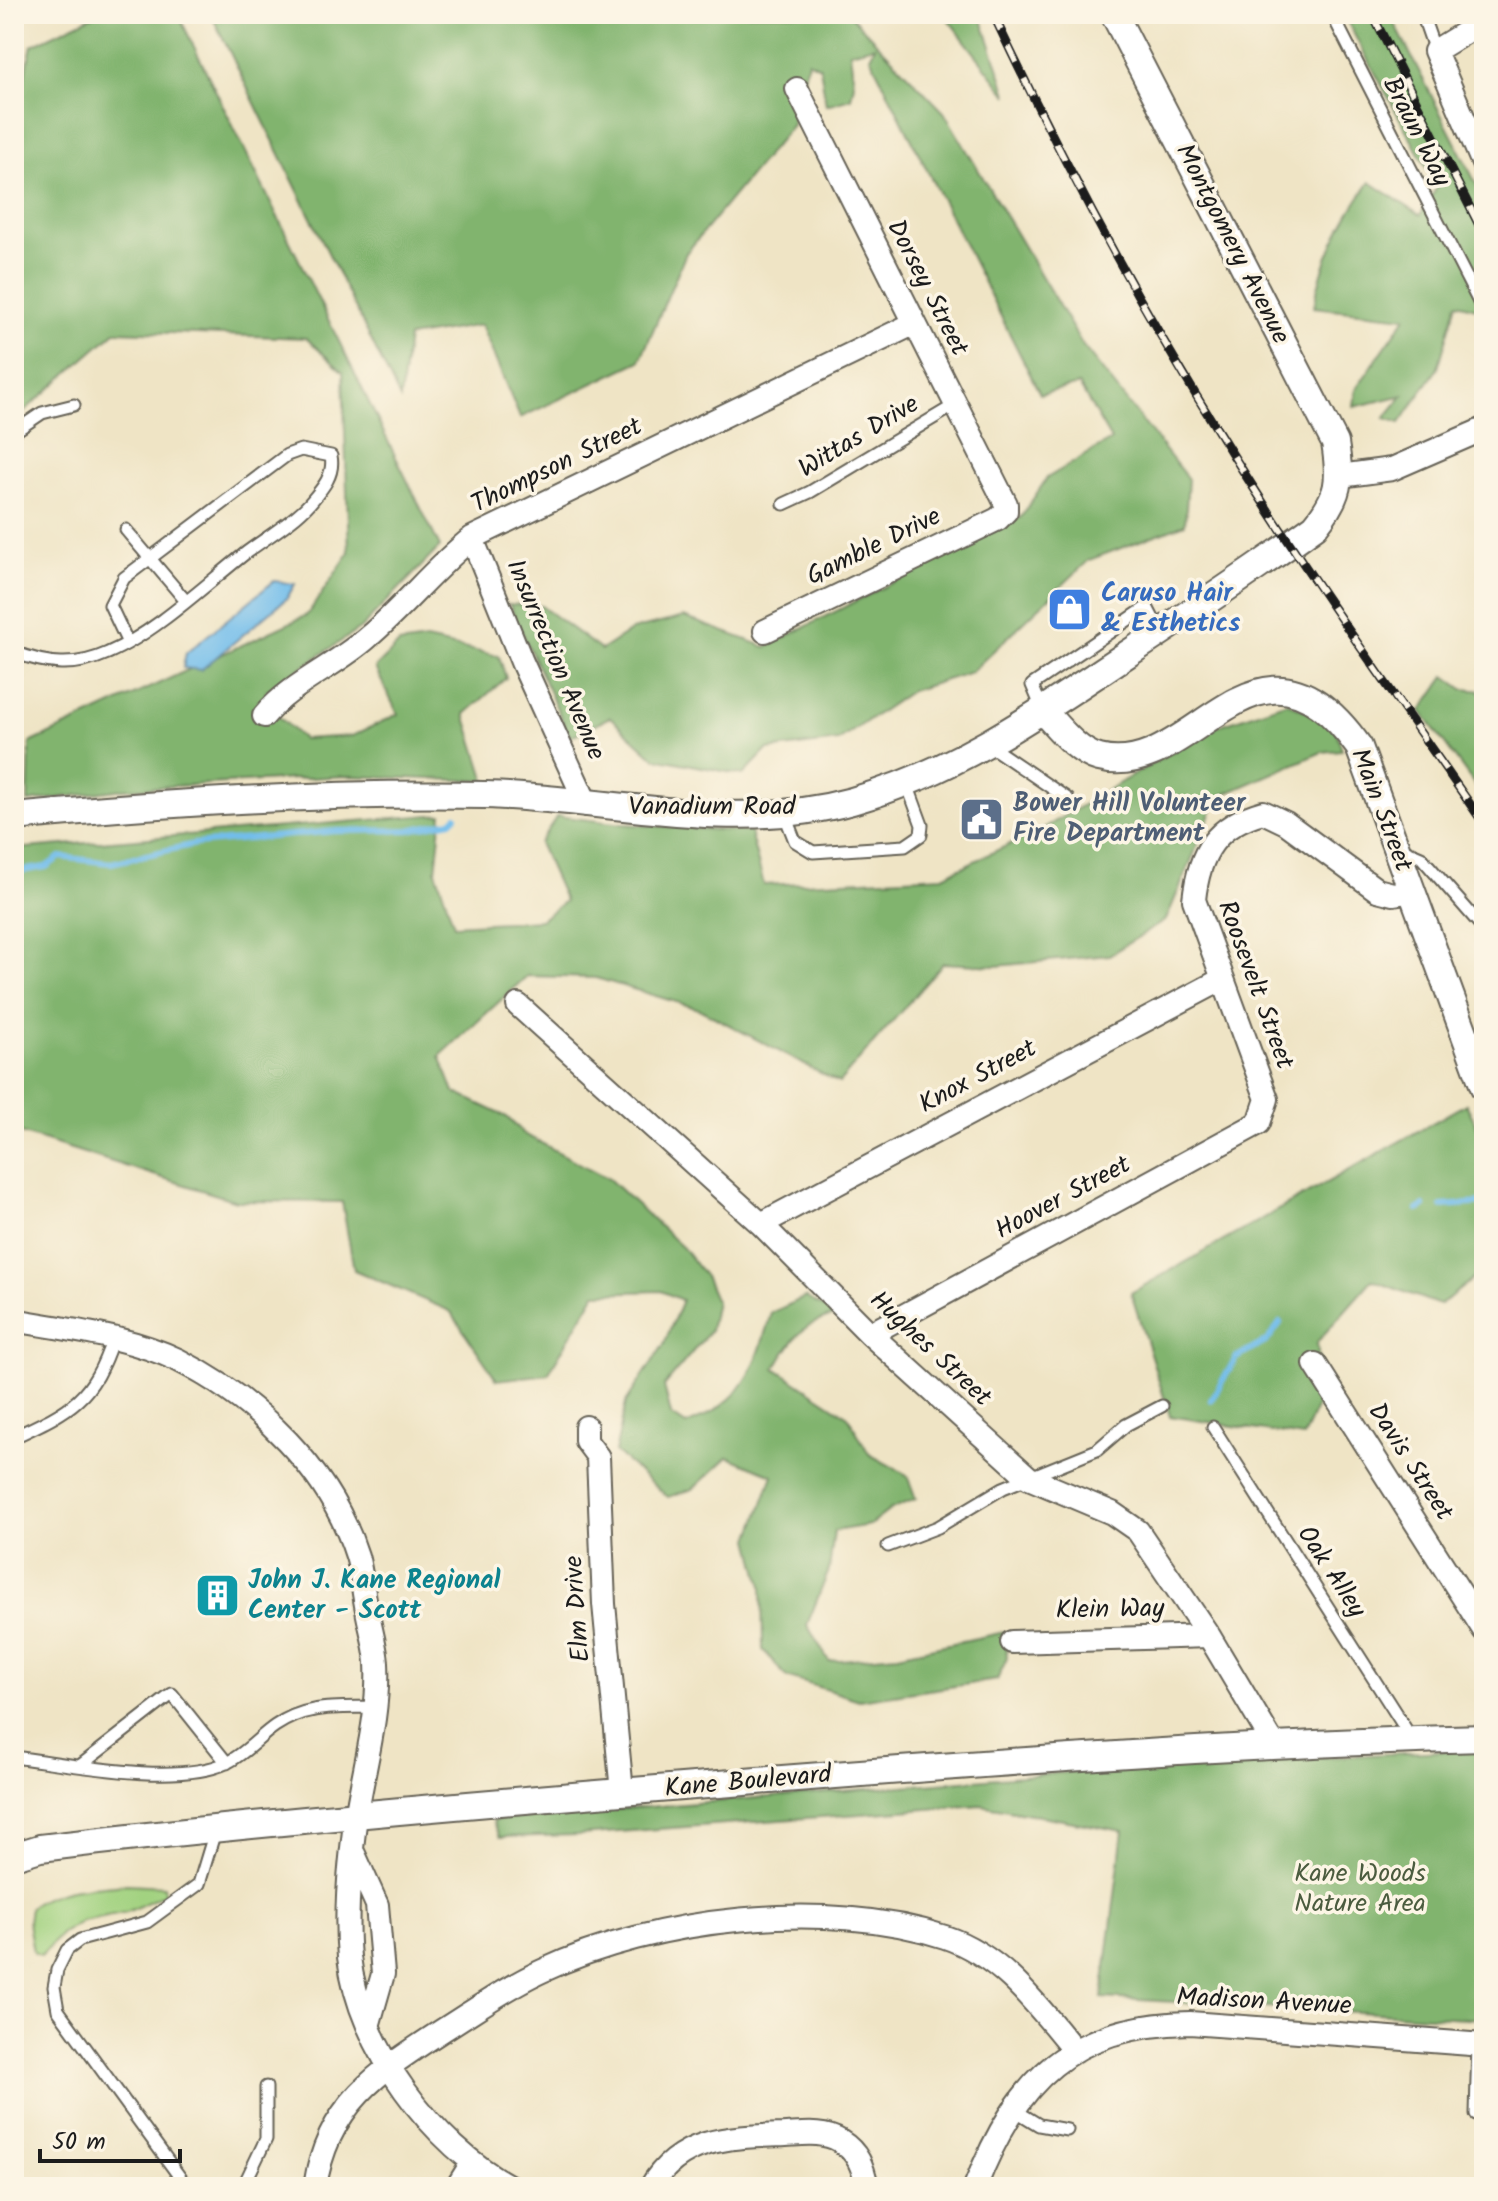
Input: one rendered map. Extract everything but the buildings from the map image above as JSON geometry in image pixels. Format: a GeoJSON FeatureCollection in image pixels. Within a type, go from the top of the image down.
{"type":"FeatureCollection","features":[{"type":"Feature","properties":{"kind":"street","name":"Montgomery Avenue"},"geometry":{"type":"LineString","coordinates":[[1114,14],[1335,443],[1340,476]]}},
{"type":"Feature","properties":{"kind":"street"},"geometry":{"type":"LineString","coordinates":[[1484,21],[1435,51],[1484,166]]}},
{"type":"Feature","properties":{"kind":"street","name":"Dorsey Street"},"geometry":{"type":"LineString","coordinates":[[797,89],[1006,504],[1006,511]]}},
{"type":"Feature","properties":{"kind":"street","name":"Thompson Street"},"geometry":{"type":"LineString","coordinates":[[264,716],[278,699],[331,668],[370,636],[440,563],[472,538],[913,324]]}},
{"type":"Feature","properties":{"kind":"street"},"geometry":{"type":"LineString","coordinates":[[1340,476],[1392,469],[1484,429]]}},
{"type":"Feature","properties":{"kind":"street","name":"Vanadium Road"},"geometry":{"type":"LineString","coordinates":[[14,817],[188,801],[332,795],[490,795],[699,813],[783,812],[848,802],[907,784],[990,746],[1043,711],[1315,526],[1333,504],[1340,476]]}},
{"type":"Feature","properties":{"kind":"street","name":"Gamble Drive"},"geometry":{"type":"LineString","coordinates":[[765,631],[998,519],[1006,511]]}},
{"type":"Feature","properties":{"kind":"street","name":"Insurrection Avenue"},"geometry":{"type":"LineString","coordinates":[[472,538],[522,662],[587,805]]}},
{"type":"Feature","properties":{"kind":"street","name":"Main Street"},"geometry":{"type":"LineString","coordinates":[[1043,711],[1073,742],[1097,757],[1121,760],[1156,749],[1232,704],[1266,691],[1291,691],[1318,701],[1341,722],[1359,747],[1484,1087]]}},
{"type":"Feature","properties":{"kind":"street","name":"Roosevelt Street"},"geometry":{"type":"LineString","coordinates":[[1267,1099],[1194,900],[1197,868],[1215,841],[1236,820],[1263,812],[1286,823],[1377,890],[1393,894],[1413,891]]}},
{"type":"Feature","properties":{"kind":"street","name":"Knox Street"},"geometry":{"type":"LineString","coordinates":[[761,1224],[1221,980]]}},
{"type":"Feature","properties":{"kind":"street","name":"Hughes Street"},"geometry":{"type":"LineString","coordinates":[[518,1005],[761,1224],[870,1334],[1029,1478],[1112,1513],[1138,1531],[1209,1636],[1274,1745]]}},
{"type":"Feature","properties":{"kind":"street","name":"Hoover Street"},"geometry":{"type":"LineString","coordinates":[[870,1334],[1259,1123],[1267,1099]]}},
{"type":"Feature","properties":{"kind":"street"},"geometry":{"type":"LineString","coordinates":[[14,1320],[113,1338],[176,1359],[242,1398],[295,1450],[332,1499],[357,1556],[377,1663],[347,1909],[350,1959],[358,2000],[389,2064],[429,2122],[472,2163],[511,2187]]}},
{"type":"Feature","properties":{"kind":"street","name":"Davis Street"},"geometry":{"type":"LineString","coordinates":[[1315,1364],[1484,1630]]}},
{"type":"Feature","properties":{"kind":"street","name":"Elm Drive"},"geometry":{"type":"LineString","coordinates":[[586,1427],[586,1441],[598,1457],[604,1604],[622,1792]]}},
{"type":"Feature","properties":{"kind":"street","name":"Klein Way"},"geometry":{"type":"LineString","coordinates":[[1012,1642],[1209,1636]]}},
{"type":"Feature","properties":{"kind":"street","name":"Kane Boulevard"},"geometry":{"type":"LineString","coordinates":[[14,1856],[40,1848],[216,1827],[622,1792],[1115,1753],[1484,1738]]}},
{"type":"Feature","properties":{"kind":"street"},"geometry":{"type":"LineString","coordinates":[[354,1854],[367,1874],[378,1910],[383,1974],[369,2023]]}},
{"type":"Feature","properties":{"kind":"street"},"geometry":{"type":"LineString","coordinates":[[347,1909],[378,1910]]}},
{"type":"Feature","properties":{"kind":"street"},"geometry":{"type":"LineString","coordinates":[[315,2187],[325,2142],[338,2118],[360,2090],[389,2064],[542,1971],[646,1935],[777,1918],[867,1921],[947,1938],[1008,1974],[1075,2051]]}},
{"type":"Feature","properties":{"kind":"street","name":"Madison Avenue"},"geometry":{"type":"LineString","coordinates":[[975,2187],[1012,2109],[1040,2078],[1075,2051],[1120,2031],[1152,2024],[1177,2023],[1481,2044]]}},
{"type":"Feature","properties":{"kind":"street"},"geometry":{"type":"LineString","coordinates":[[651,2187],[658,2174],[678,2155],[704,2142],[733,2137],[820,2134],[838,2139],[852,2151],[863,2166],[867,2187]]}},
{"type":"Feature","properties":{"kind":"street"},"geometry":{"type":"LineString","coordinates":[[457,2187],[472,2163]]}},
{"type":"Feature","properties":{"kind":"lane","name":"Braun Way"},"geometry":{"type":"LineString","coordinates":[[1332,14],[1484,312]]}},
{"type":"Feature","properties":{"kind":"lane"},"geometry":{"type":"LineString","coordinates":[[1422,14],[1435,51]]}},
{"type":"Feature","properties":{"kind":"lane"},"geometry":{"type":"LineString","coordinates":[[14,432],[42,413],[74,405]]}},
{"type":"Feature","properties":{"kind":"lane","name":"Wittas Drive"},"geometry":{"type":"LineString","coordinates":[[784,504],[810,492],[955,405]]}},
{"type":"Feature","properties":{"kind":"lane"},"geometry":{"type":"LineString","coordinates":[[14,652],[48,664],[71,664],[109,653],[127,641],[185,600],[308,505],[330,476],[333,467],[331,456],[301,450],[287,455],[124,578],[110,605],[127,641]]}},
{"type":"Feature","properties":{"kind":"lane"},"geometry":{"type":"LineString","coordinates":[[126,530],[185,600]]}},
{"type":"Feature","properties":{"kind":"lane"},"geometry":{"type":"LineString","coordinates":[[990,746],[1068,799]]}},
{"type":"Feature","properties":{"kind":"lane"},"geometry":{"type":"LineString","coordinates":[[783,812],[795,841],[813,852],[905,846],[921,835],[922,825],[907,784]]}},
{"type":"Feature","properties":{"kind":"lane"},"geometry":{"type":"LineString","coordinates":[[1396,846],[1421,857],[1484,929]]}},
{"type":"Feature","properties":{"kind":"lane"},"geometry":{"type":"LineString","coordinates":[[14,1437],[84,1398],[102,1371],[113,1338]]}},
{"type":"Feature","properties":{"kind":"lane"},"geometry":{"type":"LineString","coordinates":[[888,1546],[938,1527],[1003,1488],[1097,1450],[1126,1425],[1162,1406]]}},
{"type":"Feature","properties":{"kind":"lane","name":"Oak Alley"},"geometry":{"type":"LineString","coordinates":[[1213,1427],[1413,1740]]}},
{"type":"Feature","properties":{"kind":"lane"},"geometry":{"type":"LineString","coordinates":[[81,1765],[172,1694],[227,1763]]}},
{"type":"Feature","properties":{"kind":"lane"},"geometry":{"type":"LineString","coordinates":[[14,1757],[137,1772],[200,1770],[227,1763],[276,1725],[308,1708],[374,1707]]}},
{"type":"Feature","properties":{"kind":"lane"},"geometry":{"type":"LineString","coordinates":[[187,2187],[58,2010],[54,1987],[57,1970],[67,1950],[80,1940],[147,1922],[199,1884],[216,1827]]}},
{"type":"Feature","properties":{"kind":"lane"},"geometry":{"type":"LineString","coordinates":[[1481,2044],[1476,2114],[1484,2114]]}},
{"type":"Feature","properties":{"kind":"lane"},"geometry":{"type":"LineString","coordinates":[[243,2187],[266,2139],[266,2087]]}},
{"type":"Feature","properties":{"kind":"lane"},"geometry":{"type":"LineString","coordinates":[[1012,2109],[1039,2125],[1067,2130]]}},
{"type":"Feature","properties":{"kind":"green space"},"geometry":{"type":"Polygon","coordinates":[[[97,14],[178,14],[440,547],[361,628],[266,691],[266,705],[303,739],[352,736],[398,714],[375,668],[399,644],[426,640],[499,656],[506,678],[465,714],[486,781],[346,776],[124,789],[28,802],[30,743],[307,615],[349,553],[343,372],[306,338],[116,331],[14,420],[14,123],[32,45],[97,14]]]}},
{"type":"Feature","properties":{"kind":"green space"},"geometry":{"type":"Polygon","coordinates":[[[211,14],[849,14],[944,112],[1083,346],[1188,479],[1185,524],[1089,560],[971,672],[911,691],[838,741],[767,750],[743,775],[655,758],[610,717],[570,737],[509,604],[541,606],[601,650],[632,630],[684,617],[766,647],[1021,517],[1047,478],[1111,440],[1079,385],[1040,394],[870,57],[875,46],[850,52],[854,84],[851,98],[826,105],[820,67],[808,61],[792,125],[686,253],[640,361],[520,418],[481,325],[408,337],[400,399],[211,14]]]}},
{"type":"Feature","properties":{"kind":"green space"},"geometry":{"type":"Polygon","coordinates":[[[944,14],[980,14],[1008,96],[944,14]]]}},
{"type":"Feature","properties":{"kind":"green space"},"geometry":{"type":"Polygon","coordinates":[[[1343,14],[1390,14],[1484,199],[1484,310],[1457,303],[1438,368],[1400,423],[1385,418],[1404,395],[1354,407],[1356,389],[1406,317],[1314,307],[1334,242],[1370,182],[1420,215],[1437,187],[1343,14]]]}},
{"type":"Feature","properties":{"kind":"green space"},"geometry":{"type":"Polygon","coordinates":[[[1445,676],[1463,689],[1484,691],[1484,798],[1421,711],[1445,676]]]}},
{"type":"Feature","properties":{"kind":"green space"},"geometry":{"type":"Polygon","coordinates":[[[1287,702],[1334,724],[1342,750],[1322,752],[1218,797],[1166,920],[1109,955],[996,966],[943,963],[839,1083],[699,1009],[596,978],[527,976],[440,1056],[454,1092],[507,1117],[524,1134],[609,1179],[683,1248],[706,1278],[716,1301],[710,1331],[664,1386],[671,1415],[686,1425],[722,1405],[745,1382],[759,1352],[771,1313],[805,1297],[837,1315],[806,1328],[775,1368],[848,1416],[869,1454],[907,1475],[916,1499],[891,1509],[870,1525],[834,1531],[829,1570],[807,1625],[829,1661],[897,1655],[1005,1632],[1007,1658],[997,1680],[859,1700],[786,1677],[763,1650],[762,1586],[750,1539],[773,1475],[728,1457],[693,1489],[668,1497],[615,1452],[626,1402],[664,1344],[682,1300],[661,1291],[596,1293],[548,1374],[497,1380],[450,1311],[354,1270],[342,1202],[236,1201],[14,1131],[14,849],[442,814],[436,871],[454,925],[540,920],[565,901],[539,843],[557,816],[623,824],[750,832],[764,885],[943,876],[1044,828],[1212,728],[1287,702]]]}},
{"type":"Feature","properties":{"kind":"green space"},"geometry":{"type":"Polygon","coordinates":[[[1466,1104],[1484,1140],[1484,1270],[1440,1305],[1372,1280],[1317,1342],[1322,1395],[1303,1437],[1170,1416],[1131,1293],[1466,1104]]]}},
{"type":"Feature","properties":{"kind":"green space","name":"Kane Woods Nature Area"},"geometry":{"type":"Polygon","coordinates":[[[1484,1749],[1484,2019],[1102,1998],[1123,1831],[981,1805],[579,1835],[500,1837],[493,1820],[1130,1767],[1484,1749]]]}},
{"type":"Feature","properties":{"kind":"green space"},"geometry":{"type":"Polygon","coordinates":[[[127,1884],[164,1886],[165,1894],[127,1912],[82,1921],[62,1933],[41,1956],[33,1952],[28,1922],[30,1907],[63,1892],[127,1884]]]}},
{"type":"Feature","properties":{"kind":"water"},"geometry":{"type":"Polygon","coordinates":[[[274,581],[295,584],[287,598],[201,670],[183,668],[186,653],[274,581]]]}},
{"type":"Feature","properties":{"kind":"waterway"},"geometry":{"type":"LineString","coordinates":[[14,872],[46,867],[60,857],[111,863],[195,844],[336,831],[409,830],[451,821],[456,816]]}},
{"type":"Feature","properties":{"kind":"waterway"},"geometry":{"type":"LineString","coordinates":[[1442,1206],[1484,1203]]}},
{"type":"Feature","properties":{"kind":"waterway"},"geometry":{"type":"LineString","coordinates":[[1418,1210],[1424,1206]]}},
{"type":"Feature","properties":{"kind":"waterway"},"geometry":{"type":"LineString","coordinates":[[1211,1400],[1236,1358],[1267,1341],[1280,1323]]}},
{"type":"Feature","properties":{"kind":"railway"},"geometry":{"type":"LineString","coordinates":[[993,14],[1102,230],[1191,387],[1318,585],[1484,824]]}},
{"type":"Feature","properties":{"kind":"railway"},"geometry":{"type":"LineString","coordinates":[[1372,14],[1484,235]]}},
{"type":"Feature","properties":{"kind":"place","name":"Caruso Hair & Esthetics"},"geometry":{"type":"Point","coordinates":[1070,609]}},
{"type":"Feature","properties":{"kind":"place","name":"Bower Hill Volunteer Fire Department"},"geometry":{"type":"Point","coordinates":[982,819]}},
{"type":"Feature","properties":{"kind":"place","name":"John J. Kane Regional Center - Scott"},"geometry":{"type":"Point","coordinates":[217,1596]}}]}
